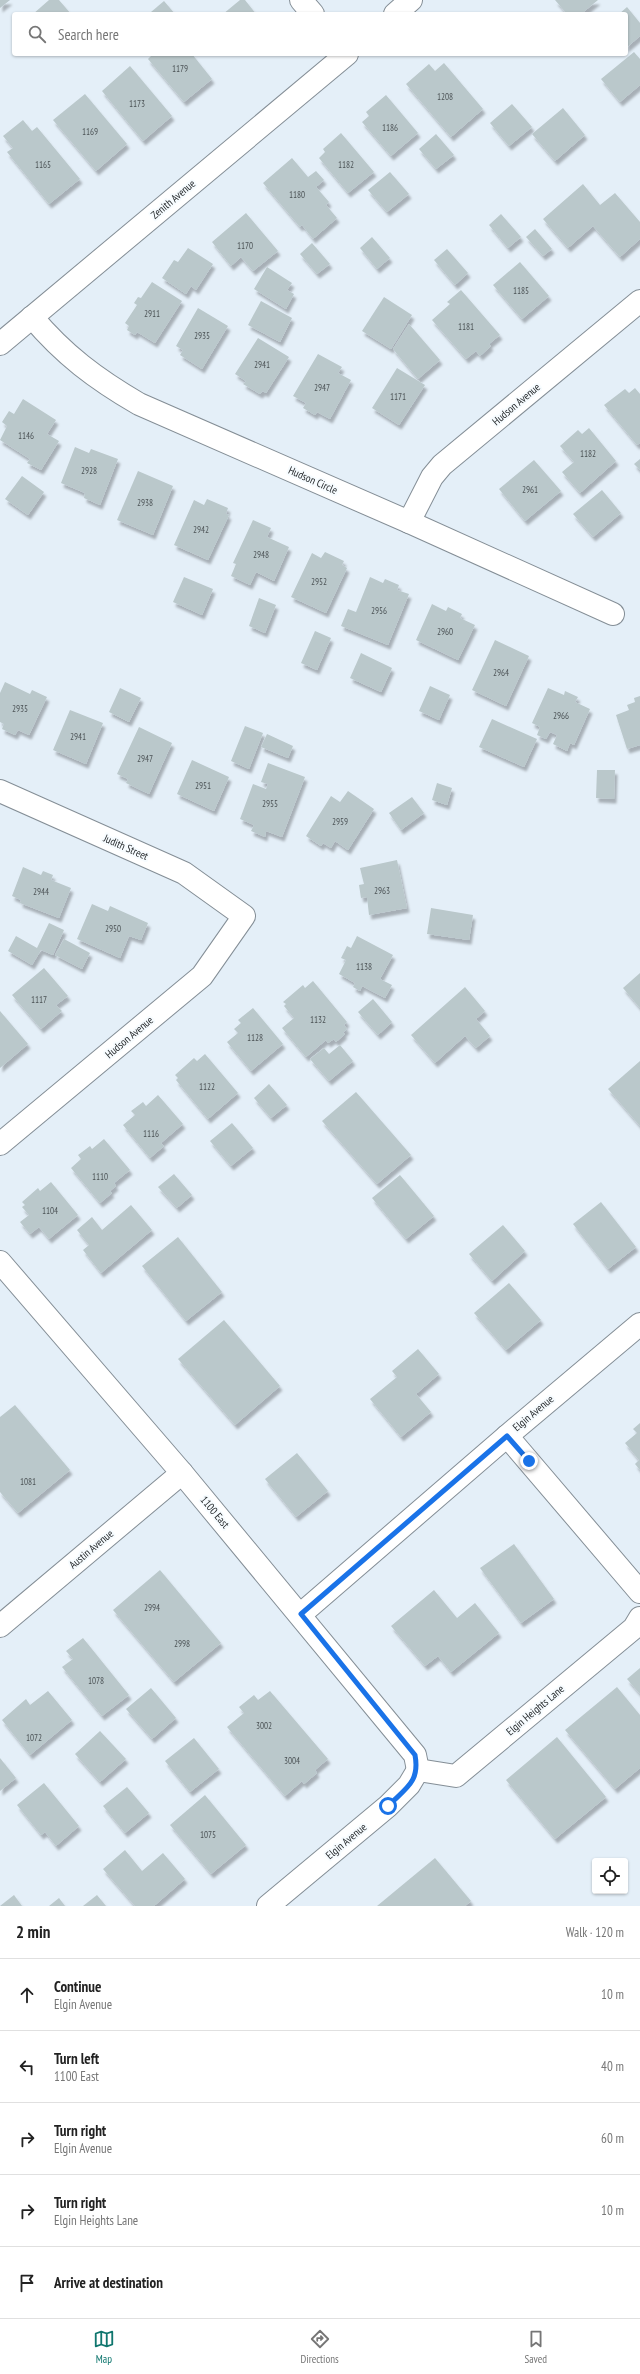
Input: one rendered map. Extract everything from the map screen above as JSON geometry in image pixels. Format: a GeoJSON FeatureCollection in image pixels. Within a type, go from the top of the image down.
{"type":"FeatureCollection","features":[{"type":"Feature","properties":{"kind":"street"},"geometry":{"type":"LineString","coordinates":[[301,0],[311,12]]}},
{"type":"Feature","properties":{"kind":"street"},"geometry":{"type":"LineString","coordinates":[[397,12],[411,0]]}},
{"type":"Feature","properties":{"kind":"street","name":"Zenith Avenue"},"geometry":{"type":"LineString","coordinates":[[0,344],[345,56]]}},
{"type":"Feature","properties":{"kind":"street","name":"Hudson Avenue"},"geometry":{"type":"LineString","coordinates":[[409,522],[432,477],[442,465],[640,301]]}},
{"type":"Feature","properties":{"kind":"street","name":"Hudson Circle"},"geometry":{"type":"LineString","coordinates":[[32,317],[64,353],[103,383],[139,404],[409,522],[613,614]]}},
{"type":"Feature","properties":{"kind":"street","name":"Judith Street"},"geometry":{"type":"LineString","coordinates":[[0,791],[184,873],[244,916]]}},
{"type":"Feature","properties":{"kind":"street","name":"Hudson Avenue"},"geometry":{"type":"LineString","coordinates":[[0,1144],[202,976],[244,916]]}},
{"type":"Feature","properties":{"kind":"street","name":"1100 East"},"geometry":{"type":"LineString","coordinates":[[0,1262],[301,1614],[415,1755],[418,1770]]}},
{"type":"Feature","properties":{"kind":"street","name":"Elgin Avenue"},"geometry":{"type":"LineString","coordinates":[[301,1614],[507,1436],[640,1324]]}},
{"type":"Feature","properties":{"kind":"street"},"geometry":{"type":"LineString","coordinates":[[507,1436],[640,1592]]}},
{"type":"Feature","properties":{"kind":"street","name":"Austin Avenue"},"geometry":{"type":"LineString","coordinates":[[0,1626],[182,1473]]}},
{"type":"Feature","properties":{"kind":"street","name":"Elgin Heights Lane"},"geometry":{"type":"LineString","coordinates":[[418,1770],[456,1776],[634,1628],[640,1618]]}},
{"type":"Feature","properties":{"kind":"street","name":"Elgin Avenue"},"geometry":{"type":"LineString","coordinates":[[268,1906],[388,1806],[410,1786],[418,1770]]}},
{"type":"Feature","properties":{"kind":"building"},"geometry":{"type":"Polygon","coordinates":[[[0,0],[10,0],[0,8],[0,0]]]}},
{"type":"Feature","properties":{"kind":"building"},"geometry":{"type":"Polygon","coordinates":[[[49,0],[59,0],[69,12],[35,12],[49,0]]]}},
{"type":"Feature","properties":{"kind":"building"},"geometry":{"type":"Polygon","coordinates":[[[240,0],[245,0],[254,12],[225,12],[240,0]]]}},
{"type":"Feature","properties":{"kind":"building"},"geometry":{"type":"Polygon","coordinates":[[[555,0],[598,0],[583,12],[565,12],[555,0]]]}},
{"type":"Feature","properties":{"kind":"building"},"geometry":{"type":"Polygon","coordinates":[[[164,1],[173,12],[151,12],[164,1]]]}},
{"type":"Feature","properties":{"kind":"building"},"geometry":{"type":"Polygon","coordinates":[[[627,7],[640,23],[640,36],[628,46],[628,12],[621,12],[627,7]]]}},
{"type":"Feature","properties":{"kind":"building"},"geometry":{"type":"Polygon","coordinates":[[[634,52],[640,59],[640,85],[620,102],[601,79],[634,52]]]}},
{"type":"Feature","properties":{"kind":"building"},"geometry":{"type":"Polygon","coordinates":[[[151,56],[194,56],[212,79],[184,102],[148,59],[151,56]]]}},
{"type":"Feature","properties":{"kind":"building"},"geometry":{"type":"Polygon","coordinates":[[[444,63],[483,109],[451,137],[406,84],[429,64],[435,71],[444,63]]]}},
{"type":"Feature","properties":{"kind":"building"},"geometry":{"type":"Polygon","coordinates":[[[130,66],[172,116],[143,141],[102,91],[130,66]]]}},
{"type":"Feature","properties":{"kind":"building"},"geometry":{"type":"Polygon","coordinates":[[[85,94],[127,144],[96,171],[53,120],[85,94]]]}},
{"type":"Feature","properties":{"kind":"building"},"geometry":{"type":"Polygon","coordinates":[[[386,95],[418,133],[391,156],[362,122],[369,116],[366,112],[386,95]]]}},
{"type":"Feature","properties":{"kind":"building"},"geometry":{"type":"Polygon","coordinates":[[[512,104],[532,127],[509,146],[490,123],[512,104]]]}},
{"type":"Feature","properties":{"kind":"building"},"geometry":{"type":"Polygon","coordinates":[[[563,108],[585,135],[555,161],[532,134],[563,108]]]}},
{"type":"Feature","properties":{"kind":"building"},"geometry":{"type":"Polygon","coordinates":[[[23,120],[32,131],[37,127],[80,179],[49,204],[7,152],[13,148],[3,136],[23,120]]]}},
{"type":"Feature","properties":{"kind":"building"},"geometry":{"type":"Polygon","coordinates":[[[341,133],[374,172],[348,193],[319,158],[325,152],[323,149],[341,133]]]}},
{"type":"Feature","properties":{"kind":"building"},"geometry":{"type":"Polygon","coordinates":[[[436,134],[454,155],[436,169],[419,149],[436,134]]]}},
{"type":"Feature","properties":{"kind":"building"},"geometry":{"type":"Polygon","coordinates":[[[292,158],[308,177],[316,171],[324,180],[316,187],[329,202],[326,205],[337,218],[313,239],[302,225],[300,227],[263,183],[292,158]]]}},
{"type":"Feature","properties":{"kind":"building"},"geometry":{"type":"Polygon","coordinates":[[[390,172],[409,194],[387,212],[368,190],[390,172]]]}},
{"type":"Feature","properties":{"kind":"building"},"geometry":{"type":"Polygon","coordinates":[[[583,184],[600,205],[615,193],[640,222],[640,239],[620,257],[593,226],[568,248],[543,219],[583,184]]]}},
{"type":"Feature","properties":{"kind":"building"},"geometry":{"type":"Polygon","coordinates":[[[246,213],[278,251],[253,271],[241,257],[231,266],[212,242],[246,213]]]}},
{"type":"Feature","properties":{"kind":"building"},"geometry":{"type":"Polygon","coordinates":[[[501,214],[521,237],[508,248],[489,225],[501,214]]]}},
{"type":"Feature","properties":{"kind":"building"},"geometry":{"type":"Polygon","coordinates":[[[535,229],[552,249],[543,256],[526,237],[535,229]]]}},
{"type":"Feature","properties":{"kind":"building"},"geometry":{"type":"Polygon","coordinates":[[[372,237],[390,258],[377,269],[360,248],[372,237]]]}},
{"type":"Feature","properties":{"kind":"building"},"geometry":{"type":"Polygon","coordinates":[[[312,243],[330,264],[317,274],[300,254],[312,243]]]}},
{"type":"Feature","properties":{"kind":"building"},"geometry":{"type":"Polygon","coordinates":[[[188,248],[213,264],[196,290],[191,286],[186,294],[162,278],[174,260],[178,262],[188,248]]]}},
{"type":"Feature","properties":{"kind":"building"},"geometry":{"type":"Polygon","coordinates":[[[447,249],[468,273],[455,285],[434,260],[447,249]]]}},
{"type":"Feature","properties":{"kind":"building"},"geometry":{"type":"Polygon","coordinates":[[[520,262],[549,296],[522,319],[493,285],[520,262]]]}},
{"type":"Feature","properties":{"kind":"building"},"geometry":{"type":"Polygon","coordinates":[[[267,267],[292,283],[287,290],[294,294],[286,309],[254,289],[267,267]]]}},
{"type":"Feature","properties":{"kind":"building"},"geometry":{"type":"Polygon","coordinates":[[[152,282],[182,301],[155,343],[137,332],[135,335],[127,330],[129,326],[125,323],[137,305],[134,303],[138,297],[141,298],[152,282]]]}},
{"type":"Feature","properties":{"kind":"building"},"geometry":{"type":"Polygon","coordinates":[[[461,290],[500,335],[489,344],[491,346],[480,356],[476,351],[466,359],[432,320],[450,304],[447,302],[461,290]]]}},
{"type":"Feature","properties":{"kind":"building"},"geometry":{"type":"Polygon","coordinates":[[[384,297],[412,315],[391,349],[362,331],[384,297]]]}},
{"type":"Feature","properties":{"kind":"building"},"geometry":{"type":"Polygon","coordinates":[[[261,301],[292,318],[280,342],[248,325],[261,301]]]}},
{"type":"Feature","properties":{"kind":"building"},"geometry":{"type":"Polygon","coordinates":[[[198,308],[228,326],[202,369],[180,355],[183,350],[176,346],[198,308]]]}},
{"type":"Feature","properties":{"kind":"building"},"geometry":{"type":"Polygon","coordinates":[[[409,324],[440,360],[418,379],[393,349],[409,324]]]}},
{"type":"Feature","properties":{"kind":"building"},"geometry":{"type":"Polygon","coordinates":[[[258,338],[289,357],[266,393],[263,391],[260,394],[243,384],[246,381],[235,374],[258,338]]]}},
{"type":"Feature","properties":{"kind":"building"},"geometry":{"type":"Polygon","coordinates":[[[318,354],[342,367],[338,373],[351,380],[330,419],[317,412],[315,415],[303,408],[306,403],[293,396],[318,354]]]}},
{"type":"Feature","properties":{"kind":"building"},"geometry":{"type":"Polygon","coordinates":[[[397,368],[425,385],[399,425],[372,408],[397,368]]]}},
{"type":"Feature","properties":{"kind":"building"},"geometry":{"type":"Polygon","coordinates":[[[635,388],[640,394],[640,443],[637,445],[604,405],[625,389],[629,393],[635,388]]]}},
{"type":"Feature","properties":{"kind":"building"},"geometry":{"type":"Polygon","coordinates":[[[23,399],[56,420],[47,434],[59,441],[41,470],[27,463],[30,459],[0,440],[7,426],[2,422],[9,411],[14,414],[23,399]]]}},
{"type":"Feature","properties":{"kind":"building"},"geometry":{"type":"Polygon","coordinates":[[[589,428],[616,461],[580,493],[562,472],[574,462],[560,446],[578,430],[582,434],[589,428]]]}},
{"type":"Feature","properties":{"kind":"building"},"geometry":{"type":"Polygon","coordinates":[[[75,447],[89,453],[91,449],[118,459],[100,505],[84,498],[85,493],[61,483],[75,447]]]}},
{"type":"Feature","properties":{"kind":"building"},"geometry":{"type":"Polygon","coordinates":[[[640,459],[640,470],[634,464],[640,459]]]}},
{"type":"Feature","properties":{"kind":"building"},"geometry":{"type":"Polygon","coordinates":[[[534,460],[561,491],[525,521],[499,489],[534,460]]]}},
{"type":"Feature","properties":{"kind":"building"},"geometry":{"type":"Polygon","coordinates":[[[138,471],[173,486],[153,535],[117,520],[138,471]]]}},
{"type":"Feature","properties":{"kind":"building"},"geometry":{"type":"Polygon","coordinates":[[[22,476],[44,492],[28,515],[5,499],[22,476]]]}},
{"type":"Feature","properties":{"kind":"building"},"geometry":{"type":"Polygon","coordinates":[[[602,490],[621,513],[593,537],[573,514],[602,490]]]}},
{"type":"Feature","properties":{"kind":"building"},"geometry":{"type":"Polygon","coordinates":[[[207,499],[228,508],[226,514],[229,515],[208,560],[174,545],[194,500],[204,505],[207,499]]]}},
{"type":"Feature","properties":{"kind":"building"},"geometry":{"type":"Polygon","coordinates":[[[253,520],[271,528],[267,537],[289,547],[274,581],[256,572],[250,585],[231,576],[236,564],[233,563],[253,520]]]}},
{"type":"Feature","properties":{"kind":"building"},"geometry":{"type":"Polygon","coordinates":[[[325,552],[344,561],[342,565],[347,568],[326,613],[291,597],[312,553],[321,558],[325,552]]]}},
{"type":"Feature","properties":{"kind":"building"},"geometry":{"type":"Polygon","coordinates":[[[184,577],[213,589],[202,615],[173,602],[184,577]]]}},
{"type":"Feature","properties":{"kind":"building"},"geometry":{"type":"Polygon","coordinates":[[[370,577],[383,583],[385,579],[399,585],[397,590],[409,594],[388,645],[341,626],[348,609],[356,612],[370,577]]]}},
{"type":"Feature","properties":{"kind":"building"},"geometry":{"type":"Polygon","coordinates":[[[259,598],[276,605],[265,633],[249,626],[259,598]]]}},
{"type":"Feature","properties":{"kind":"building"},"geometry":{"type":"Polygon","coordinates":[[[432,604],[446,611],[448,607],[462,614],[460,618],[475,625],[458,660],[416,640],[432,604]]]}},
{"type":"Feature","properties":{"kind":"building"},"geometry":{"type":"Polygon","coordinates":[[[315,631],[331,638],[317,670],[301,663],[315,631]]]}},
{"type":"Feature","properties":{"kind":"building"},"geometry":{"type":"Polygon","coordinates":[[[495,640],[529,656],[506,706],[472,690],[495,640]]]}},
{"type":"Feature","properties":{"kind":"building"},"geometry":{"type":"Polygon","coordinates":[[[361,653],[392,668],[381,692],[350,678],[361,653]]]}},
{"type":"Feature","properties":{"kind":"building"},"geometry":{"type":"Polygon","coordinates":[[[5,682],[30,694],[32,690],[47,697],[29,735],[18,730],[15,735],[2,729],[4,724],[0,722],[0,693],[5,682]]]}},
{"type":"Feature","properties":{"kind":"building"},"geometry":{"type":"Polygon","coordinates":[[[430,686],[450,695],[439,720],[419,711],[430,686]]]}},
{"type":"Feature","properties":{"kind":"building"},"geometry":{"type":"Polygon","coordinates":[[[120,688],[141,698],[129,722],[109,712],[120,688]]]}},
{"type":"Feature","properties":{"kind":"building"},"geometry":{"type":"Polygon","coordinates":[[[548,688],[564,695],[565,691],[578,697],[575,702],[590,709],[574,745],[570,743],[567,751],[553,744],[557,735],[550,732],[546,739],[537,735],[540,727],[532,723],[548,688]]]}},
{"type":"Feature","properties":{"kind":"building"},"geometry":{"type":"Polygon","coordinates":[[[640,696],[640,745],[627,749],[616,715],[629,710],[627,705],[635,702],[634,698],[640,696]]]}},
{"type":"Feature","properties":{"kind":"building"},"geometry":{"type":"Polygon","coordinates":[[[70,710],[103,723],[86,764],[53,750],[70,710]]]}},
{"type":"Feature","properties":{"kind":"building"},"geometry":{"type":"Polygon","coordinates":[[[492,719],[537,739],[524,767],[479,747],[492,719]]]}},
{"type":"Feature","properties":{"kind":"building"},"geometry":{"type":"Polygon","coordinates":[[[245,726],[263,733],[249,769],[231,761],[245,726]]]}},
{"type":"Feature","properties":{"kind":"building"},"geometry":{"type":"Polygon","coordinates":[[[139,727],[172,743],[149,794],[126,783],[128,779],[117,774],[139,727]]]}},
{"type":"Feature","properties":{"kind":"building"},"geometry":{"type":"Polygon","coordinates":[[[267,734],[293,746],[288,758],[261,747],[267,734]]]}},
{"type":"Feature","properties":{"kind":"building"},"geometry":{"type":"Polygon","coordinates":[[[192,760],[229,777],[214,811],[177,794],[192,760]]]}},
{"type":"Feature","properties":{"kind":"building"},"geometry":{"type":"Polygon","coordinates":[[[268,763],[305,777],[282,837],[266,831],[265,837],[251,831],[254,825],[240,819],[253,784],[266,789],[268,784],[261,782],[268,763]]]}},
{"type":"Feature","properties":{"kind":"building"},"geometry":{"type":"Polygon","coordinates":[[[597,770],[615,770],[614,799],[596,798],[597,770]]]}},
{"type":"Feature","properties":{"kind":"building"},"geometry":{"type":"Polygon","coordinates":[[[437,783],[452,788],[447,805],[432,800],[437,783]]]}},
{"type":"Feature","properties":{"kind":"building"},"geometry":{"type":"Polygon","coordinates":[[[348,791],[374,809],[348,850],[335,841],[331,848],[323,843],[321,846],[306,836],[331,796],[340,802],[348,791]]]}},
{"type":"Feature","properties":{"kind":"building"},"geometry":{"type":"Polygon","coordinates":[[[412,797],[424,813],[401,830],[389,813],[412,797]]]}},
{"type":"Feature","properties":{"kind":"building"},"geometry":{"type":"Polygon","coordinates":[[[397,860],[407,908],[369,915],[367,897],[361,898],[359,885],[364,884],[360,868],[397,860]]]}},
{"type":"Feature","properties":{"kind":"building"},"geometry":{"type":"Polygon","coordinates":[[[23,867],[41,875],[43,871],[53,875],[51,880],[71,888],[59,918],[20,903],[21,900],[12,896],[23,867]]]}},
{"type":"Feature","properties":{"kind":"building"},"geometry":{"type":"Polygon","coordinates":[[[92,904],[108,911],[110,906],[148,923],[141,940],[129,936],[120,958],[77,939],[92,904]]]}},
{"type":"Feature","properties":{"kind":"building"},"geometry":{"type":"Polygon","coordinates":[[[431,908],[473,915],[469,940],[427,934],[431,908]]]}},
{"type":"Feature","properties":{"kind":"building"},"geometry":{"type":"Polygon","coordinates":[[[49,923],[64,930],[53,955],[41,950],[32,965],[8,951],[16,936],[37,948],[49,923]]]}},
{"type":"Feature","properties":{"kind":"building"},"geometry":{"type":"Polygon","coordinates":[[[357,936],[393,955],[380,979],[392,985],[385,998],[362,986],[360,991],[353,987],[355,983],[339,974],[346,960],[341,958],[347,946],[351,948],[357,936]]]}},
{"type":"Feature","properties":{"kind":"building"},"geometry":{"type":"Polygon","coordinates":[[[64,939],[90,953],[82,969],[55,955],[64,939]]]}},
{"type":"Feature","properties":{"kind":"building"},"geometry":{"type":"Polygon","coordinates":[[[44,968],[68,996],[56,1005],[62,1011],[41,1029],[12,995],[44,968]]]}},
{"type":"Feature","properties":{"kind":"building"},"geometry":{"type":"Polygon","coordinates":[[[640,973],[640,1008],[623,988],[640,973]]]}},
{"type":"Feature","properties":{"kind":"building"},"geometry":{"type":"Polygon","coordinates":[[[313,981],[347,1022],[344,1025],[347,1029],[343,1033],[345,1034],[336,1042],[334,1039],[328,1043],[326,1040],[306,1057],[282,1028],[294,1018],[284,1006],[286,1004],[283,1002],[303,985],[305,988],[313,981]]]}},
{"type":"Feature","properties":{"kind":"building"},"geometry":{"type":"Polygon","coordinates":[[[465,987],[485,1011],[476,1019],[490,1036],[476,1048],[465,1036],[435,1063],[411,1035],[465,987]]]}},
{"type":"Feature","properties":{"kind":"building"},"geometry":{"type":"Polygon","coordinates":[[[373,999],[392,1022],[378,1035],[358,1012],[373,999]]]}},
{"type":"Feature","properties":{"kind":"building"},"geometry":{"type":"Polygon","coordinates":[[[253,1008],[283,1044],[251,1071],[227,1042],[238,1033],[234,1029],[241,1023],[238,1020],[253,1008]]]}},
{"type":"Feature","properties":{"kind":"building"},"geometry":{"type":"Polygon","coordinates":[[[0,1011],[28,1044],[0,1068],[0,1011]]]}},
{"type":"Feature","properties":{"kind":"building"},"geometry":{"type":"Polygon","coordinates":[[[340,1045],[353,1061],[329,1081],[310,1059],[324,1048],[329,1054],[340,1045]]]}},
{"type":"Feature","properties":{"kind":"building"},"geometry":{"type":"Polygon","coordinates":[[[205,1054],[238,1093],[208,1119],[176,1080],[178,1078],[175,1075],[194,1058],[197,1061],[205,1054]]]}},
{"type":"Feature","properties":{"kind":"building"},"geometry":{"type":"Polygon","coordinates":[[[640,1061],[640,1126],[608,1089],[640,1061]]]}},
{"type":"Feature","properties":{"kind":"building"},"geometry":{"type":"Polygon","coordinates":[[[269,1084],[287,1105],[271,1118],[254,1098],[269,1084]]]}},
{"type":"Feature","properties":{"kind":"building"},"geometry":{"type":"Polygon","coordinates":[[[356,1092],[411,1155],[377,1184],[322,1121],[356,1092]]]}},
{"type":"Feature","properties":{"kind":"building"},"geometry":{"type":"Polygon","coordinates":[[[158,1095],[183,1124],[161,1143],[164,1146],[150,1158],[123,1125],[135,1115],[131,1111],[143,1102],[146,1106],[158,1095]]]}},
{"type":"Feature","properties":{"kind":"building"},"geometry":{"type":"Polygon","coordinates":[[[232,1123],[253,1148],[231,1166],[210,1141],[232,1123]]]}},
{"type":"Feature","properties":{"kind":"building"},"geometry":{"type":"Polygon","coordinates":[[[104,1139],[130,1170],[114,1183],[116,1186],[110,1191],[112,1193],[100,1203],[71,1168],[81,1159],[78,1155],[90,1146],[92,1149],[104,1139]]]}},
{"type":"Feature","properties":{"kind":"building"},"geometry":{"type":"Polygon","coordinates":[[[174,1174],[192,1195],[177,1208],[158,1187],[174,1174]]]}},
{"type":"Feature","properties":{"kind":"building"},"geometry":{"type":"Polygon","coordinates":[[[400,1175],[434,1216],[406,1239],[372,1198],[400,1175]]]}},
{"type":"Feature","properties":{"kind":"building"},"geometry":{"type":"Polygon","coordinates":[[[51,1182],[78,1215],[49,1239],[39,1227],[30,1234],[20,1222],[29,1215],[22,1207],[25,1205],[22,1202],[38,1188],[40,1191],[51,1182]]]}},
{"type":"Feature","properties":{"kind":"building"},"geometry":{"type":"Polygon","coordinates":[[[601,1202],[636,1247],[608,1269],[573,1224],[601,1202]]]}},
{"type":"Feature","properties":{"kind":"building"},"geometry":{"type":"Polygon","coordinates":[[[131,1205],[152,1230],[101,1273],[83,1250],[89,1245],[77,1230],[92,1217],[102,1230],[131,1205]]]}},
{"type":"Feature","properties":{"kind":"building"},"geometry":{"type":"Polygon","coordinates":[[[503,1225],[525,1251],[492,1281],[469,1254],[503,1225]]]}},
{"type":"Feature","properties":{"kind":"building"},"geometry":{"type":"Polygon","coordinates":[[[178,1237],[222,1292],[186,1321],[142,1266],[178,1237]]]}},
{"type":"Feature","properties":{"kind":"building"},"geometry":{"type":"Polygon","coordinates":[[[509,1283],[541,1320],[506,1350],[474,1313],[509,1283]]]}},
{"type":"Feature","properties":{"kind":"building"},"geometry":{"type":"Polygon","coordinates":[[[224,1320],[280,1386],[235,1425],[178,1359],[224,1320]]]}},
{"type":"Feature","properties":{"kind":"building"},"geometry":{"type":"Polygon","coordinates":[[[418,1349],[439,1374],[416,1394],[431,1412],[401,1437],[370,1399],[397,1377],[392,1371],[418,1349]]]}},
{"type":"Feature","properties":{"kind":"building"},"geometry":{"type":"Polygon","coordinates":[[[15,1405],[70,1470],[18,1513],[0,1492],[0,1417],[15,1405]]]}},
{"type":"Feature","properties":{"kind":"building"},"geometry":{"type":"Polygon","coordinates":[[[640,1423],[640,1470],[635,1464],[639,1460],[625,1443],[637,1433],[633,1429],[640,1423]]]}},
{"type":"Feature","properties":{"kind":"building"},"geometry":{"type":"Polygon","coordinates":[[[297,1453],[328,1491],[296,1517],[265,1479],[297,1453]]]}},
{"type":"Feature","properties":{"kind":"building"},"geometry":{"type":"Polygon","coordinates":[[[514,1544],[554,1599],[521,1623],[480,1568],[514,1544]]]}},
{"type":"Feature","properties":{"kind":"building"},"geometry":{"type":"Polygon","coordinates":[[[160,1570],[221,1643],[174,1682],[113,1610],[160,1570]]]}},
{"type":"Feature","properties":{"kind":"building"},"geometry":{"type":"Polygon","coordinates":[[[434,1590],[457,1618],[475,1603],[499,1633],[451,1672],[438,1656],[425,1666],[391,1626],[434,1590]]]}},
{"type":"Feature","properties":{"kind":"building"},"geometry":{"type":"Polygon","coordinates":[[[83,1638],[129,1695],[102,1716],[62,1667],[73,1659],[66,1651],[83,1638]]]}},
{"type":"Feature","properties":{"kind":"building"},"geometry":{"type":"Polygon","coordinates":[[[640,1668],[640,1694],[627,1679],[640,1668]]]}},
{"type":"Feature","properties":{"kind":"building"},"geometry":{"type":"Polygon","coordinates":[[[617,1687],[640,1715],[640,1768],[615,1789],[565,1730],[617,1687]]]}},
{"type":"Feature","properties":{"kind":"building"},"geometry":{"type":"Polygon","coordinates":[[[151,1688],[176,1718],[152,1739],[126,1709],[151,1688]]]}},
{"type":"Feature","properties":{"kind":"building"},"geometry":{"type":"Polygon","coordinates":[[[48,1691],[72,1720],[30,1755],[2,1720],[26,1699],[30,1705],[48,1691]]]}},
{"type":"Feature","properties":{"kind":"building"},"geometry":{"type":"Polygon","coordinates":[[[270,1691],[328,1759],[315,1770],[317,1773],[304,1784],[302,1781],[285,1796],[227,1727],[244,1713],[239,1707],[254,1695],[258,1700],[270,1691]]]}},
{"type":"Feature","properties":{"kind":"building"},"geometry":{"type":"Polygon","coordinates":[[[100,1731],[126,1759],[100,1782],[75,1754],[100,1731]]]}},
{"type":"Feature","properties":{"kind":"building"},"geometry":{"type":"Polygon","coordinates":[[[557,1737],[606,1797],[555,1839],[506,1780],[557,1737]]]}},
{"type":"Feature","properties":{"kind":"building"},"geometry":{"type":"Polygon","coordinates":[[[194,1738],[219,1769],[190,1792],[165,1761],[194,1738]]]}},
{"type":"Feature","properties":{"kind":"building"},"geometry":{"type":"Polygon","coordinates":[[[0,1758],[16,1778],[0,1791],[0,1758]]]}},
{"type":"Feature","properties":{"kind":"building"},"geometry":{"type":"Polygon","coordinates":[[[44,1783],[79,1826],[56,1846],[45,1832],[41,1835],[17,1805],[44,1783]]]}},
{"type":"Feature","properties":{"kind":"building"},"geometry":{"type":"Polygon","coordinates":[[[127,1787],[149,1813],[125,1833],[103,1806],[127,1787]]]}},
{"type":"Feature","properties":{"kind":"building"},"geometry":{"type":"Polygon","coordinates":[[[205,1795],[246,1845],[211,1874],[170,1825],[205,1795]]]}},
{"type":"Feature","properties":{"kind":"building"},"geometry":{"type":"Polygon","coordinates":[[[125,1850],[142,1871],[163,1853],[185,1879],[154,1906],[135,1906],[103,1869],[125,1850]]]}},
{"type":"Feature","properties":{"kind":"building"},"geometry":{"type":"Polygon","coordinates":[[[435,1858],[471,1901],[465,1906],[377,1906],[435,1858]]]}},
{"type":"Feature","properties":{"kind":"building"},"geometry":{"type":"Polygon","coordinates":[[[14,1895],[22,1906],[0,1906],[14,1895]]]}},
{"type":"Feature","properties":{"kind":"building"},"geometry":{"type":"Polygon","coordinates":[[[97,1895],[106,1906],[83,1906],[97,1895]]]}},
{"type":"Feature","properties":{"kind":"building"},"geometry":{"type":"Polygon","coordinates":[[[59,1898],[65,1906],[49,1906],[59,1898]]]}},
{"type":"Feature","properties":{"kind":"route"},"geometry":{"type":"LineString","coordinates":[[388,1806],[410,1786],[418,1770],[415,1755],[301,1614],[507,1436],[529,1461]]}}]}
